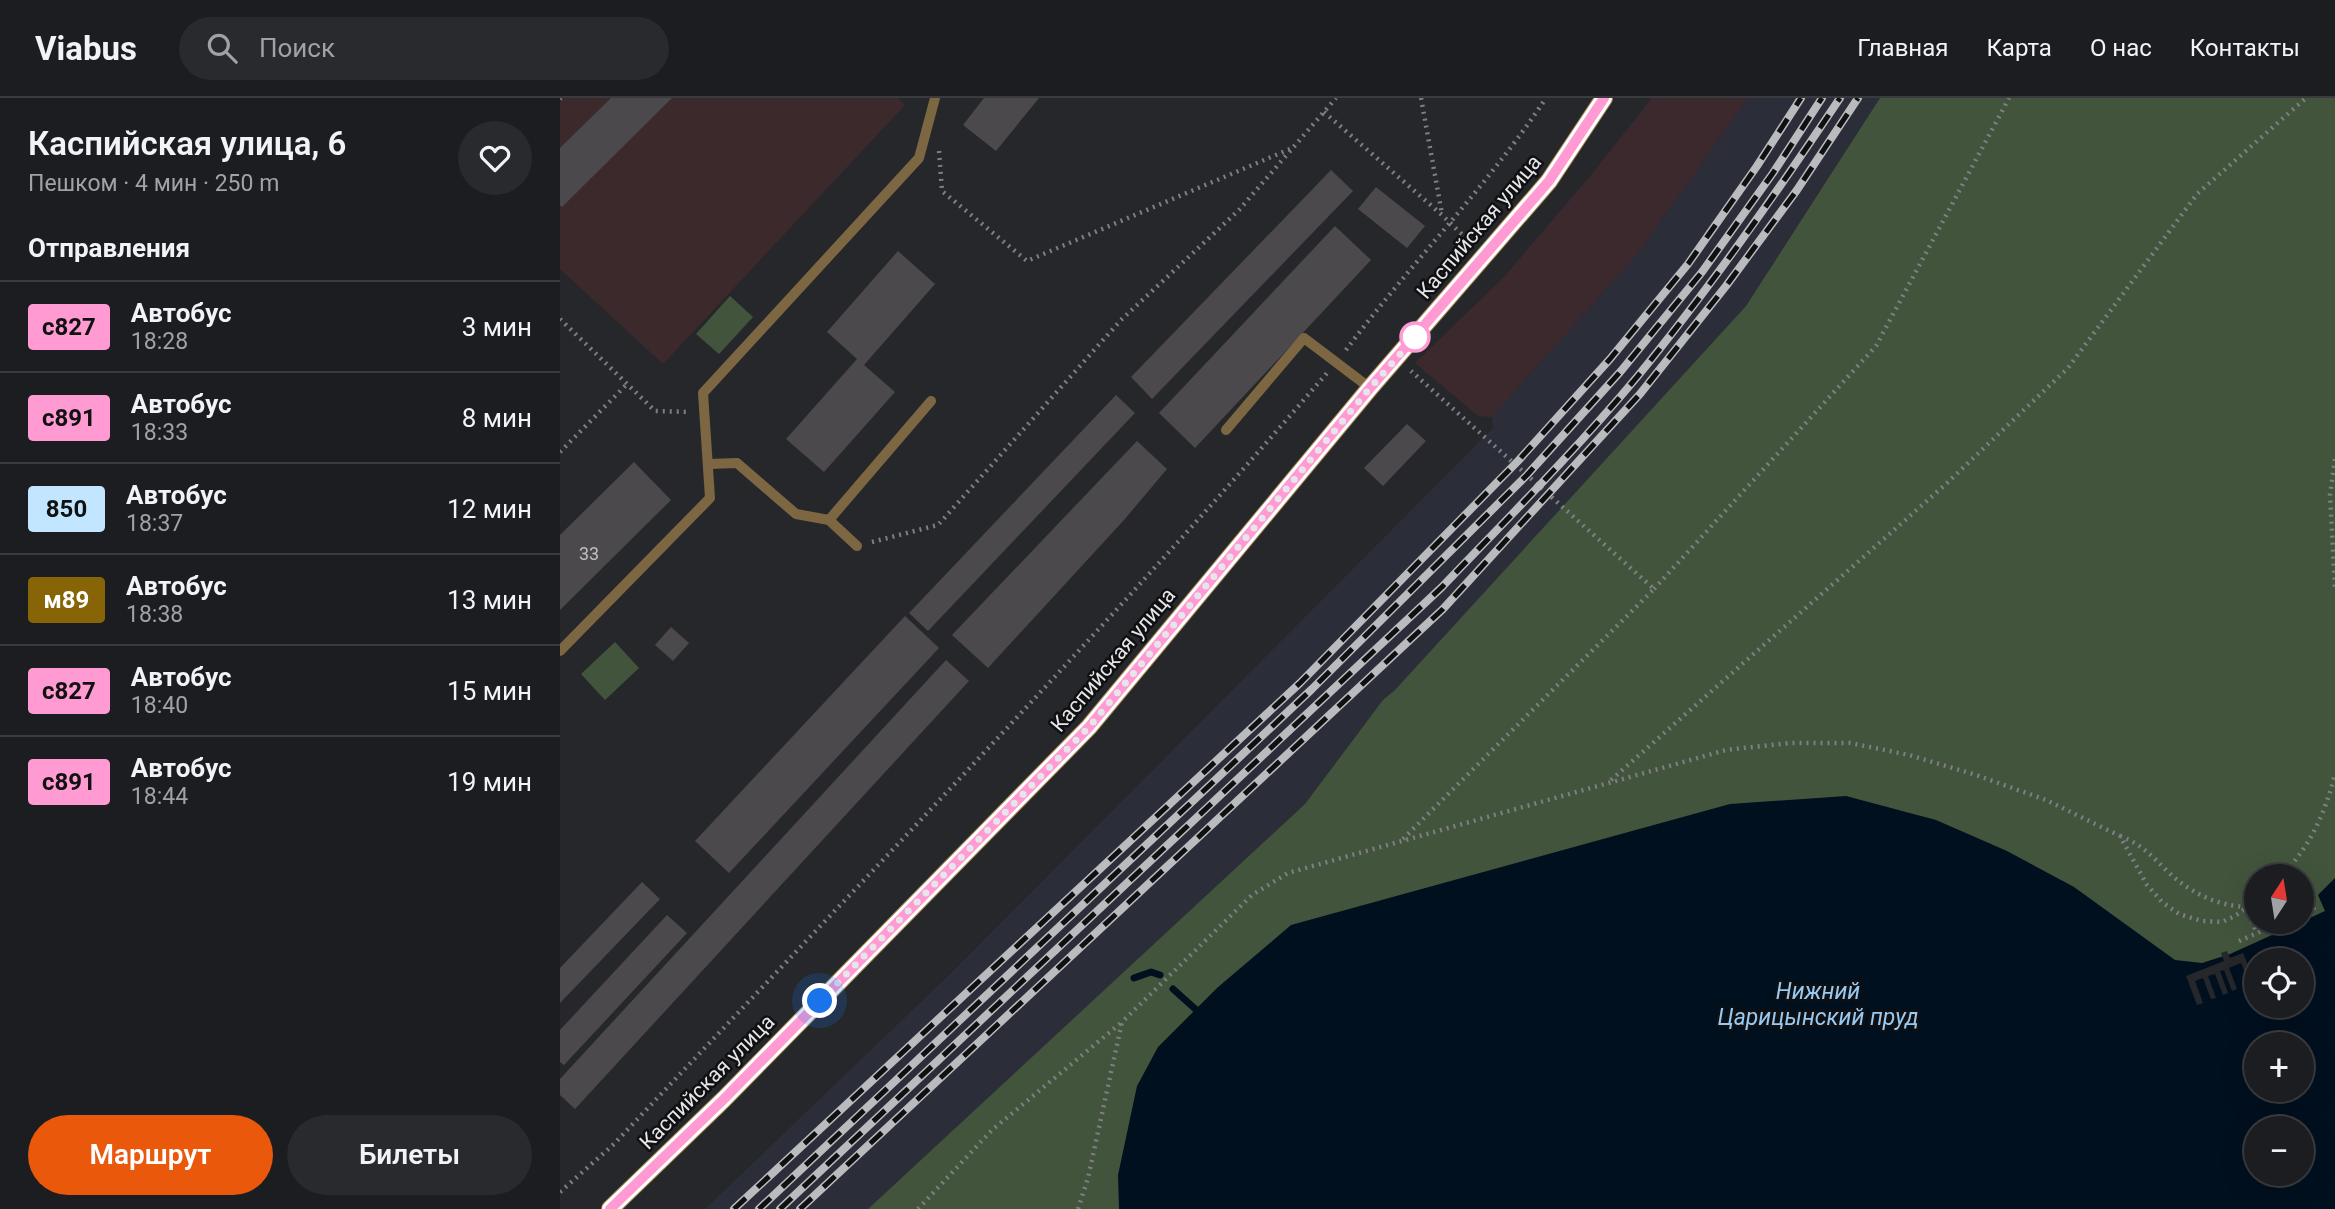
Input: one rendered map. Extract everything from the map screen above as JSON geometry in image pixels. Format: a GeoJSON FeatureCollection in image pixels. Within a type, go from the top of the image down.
{"type":"FeatureCollection","features":[{"type":"Feature","properties":{"kind":"main road","name":"Каспийская улица"},"geometry":{"type":"LineString","coordinates":[[610,1209],[724,1099],[1089,727],[1370,388],[1549,181],[1604,98]]}},
{"type":"Feature","properties":{"kind":"lane"},"geometry":{"type":"LineString","coordinates":[[560,651],[710,498],[703,393],[919,158],[936,98]]}},
{"type":"Feature","properties":{"kind":"lane"},"geometry":{"type":"LineString","coordinates":[[1226,430],[1304,338],[1370,388]]}},
{"type":"Feature","properties":{"kind":"lane"},"geometry":{"type":"LineString","coordinates":[[829,520],[931,401]]}},
{"type":"Feature","properties":{"kind":"lane"},"geometry":{"type":"LineString","coordinates":[[709,464],[737,463],[796,514],[829,520],[857,545]]}},
{"type":"Feature","properties":{"kind":"path"},"geometry":{"type":"LineString","coordinates":[[857,545],[938,525],[1121,320],[1239,210],[1336,98]]}},
{"type":"Feature","properties":{"kind":"path"},"geometry":{"type":"LineString","coordinates":[[1324,112],[1442,215],[1421,98]]}},
{"type":"Feature","properties":{"kind":"path"},"geometry":{"type":"LineString","coordinates":[[560,1192],[614,1143],[1051,682],[1221,496],[1336,362],[1546,98]]}},
{"type":"Feature","properties":{"kind":"path"},"geometry":{"type":"LineString","coordinates":[[1401,841],[1654,589],[1876,346],[2009,98]]}},
{"type":"Feature","properties":{"kind":"path"},"geometry":{"type":"LineString","coordinates":[[1607,783],[1945,484],[2068,368],[2197,194],[2305,98]]}},
{"type":"Feature","properties":{"kind":"path"},"geometry":{"type":"LineString","coordinates":[[938,138],[942,191],[1027,261],[1294,147]]}},
{"type":"Feature","properties":{"kind":"path"},"geometry":{"type":"LineString","coordinates":[[560,319],[655,411],[705,413]]}},
{"type":"Feature","properties":{"kind":"path"},"geometry":{"type":"LineString","coordinates":[[1397,359],[1654,589]]}},
{"type":"Feature","properties":{"kind":"path"},"geometry":{"type":"LineString","coordinates":[[560,452],[627,384]]}},
{"type":"Feature","properties":{"kind":"path"},"geometry":{"type":"LineString","coordinates":[[2335,459],[2330,495],[2335,588]]}},
{"type":"Feature","properties":{"kind":"path"},"geometry":{"type":"LineString","coordinates":[[918,1209],[992,1130],[1122,1022],[1252,895],[1288,873],[1726,750],[1790,743],[1850,743],[1909,755],[1976,775],[2046,800],[2136,842],[2150,852],[2168,872],[2201,896],[2226,906],[2244,908]]}},
{"type":"Feature","properties":{"kind":"path"},"geometry":{"type":"LineString","coordinates":[[2293,864],[2317,826],[2329,799],[2335,774]]}},
{"type":"Feature","properties":{"kind":"path"},"geometry":{"type":"LineString","coordinates":[[2120,836],[2147,885],[2162,902],[2179,914],[2202,921],[2222,922],[2244,909]]}},
{"type":"Feature","properties":{"kind":"path"},"geometry":{"type":"LineString","coordinates":[[2239,941],[2255,934]]}},
{"type":"Feature","properties":{"kind":"path"},"geometry":{"type":"LineString","coordinates":[[1077,1209],[1088,1178],[1122,1022]]}},
{"type":"Feature","properties":{"kind":"shaded area"},"geometry":{"type":"Polygon","coordinates":[[[560,98],[898,98],[905,105],[663,364],[560,269],[560,98]]]}},
{"type":"Feature","properties":{"kind":"shaded area"},"geometry":{"type":"Polygon","coordinates":[[[1652,98],[1748,98],[1639,252],[1492,417],[1478,416],[1415,363],[1504,277],[1652,98]]]}},
{"type":"Feature","properties":{"kind":"shaded area"},"geometry":{"type":"Polygon","coordinates":[[[1748,98],[1880,98],[1746,306],[1367,721],[1305,804],[868,1209],[705,1209],[950,974],[1493,428],[1492,417],[1639,252],[1748,98]]]}},
{"type":"Feature","properties":{"kind":"green space"},"geometry":{"type":"Polygon","coordinates":[[[1880,98],[2335,98],[2335,1209],[868,1209],[1305,804],[1383,700],[1746,306],[1880,98]]]}},
{"type":"Feature","properties":{"kind":"green space"},"geometry":{"type":"Polygon","coordinates":[[[730,296],[753,317],[719,354],[696,334],[730,296]]]}},
{"type":"Feature","properties":{"kind":"green space"},"geometry":{"type":"Polygon","coordinates":[[[615,642],[639,668],[605,700],[581,674],[615,642]]]}},
{"type":"Feature","properties":{"kind":"water","name":"Нижний Царицынский пруд"},"geometry":{"type":"Polygon","coordinates":[[[1846,796],[1936,820],[2007,851],[2074,887],[2175,960],[2202,963],[2274,934],[2314,934],[2314,916],[2325,911],[2318,895],[2335,878],[2335,1209],[1119,1209],[1118,1175],[1137,1086],[1158,1047],[1217,988],[1291,925],[1730,804],[1846,796]]]}},
{"type":"Feature","properties":{"kind":"pier"},"geometry":{"type":"Polygon","coordinates":[[[2227,951],[2230,958],[2243,953],[2244,970],[2241,963],[2229,968],[2237,989],[2232,991],[2224,970],[2220,971],[2228,993],[2223,995],[2215,974],[2208,976],[2216,998],[2211,999],[2203,978],[2195,981],[2203,1003],[2197,1005],[2186,976],[2224,961],[2221,953],[2227,951]]]}},
{"type":"Feature","properties":{"kind":"building"},"geometry":{"type":"Polygon","coordinates":[[[611,98],[672,98],[562,207],[560,148],[611,98]]]}},
{"type":"Feature","properties":{"kind":"building"},"geometry":{"type":"Polygon","coordinates":[[[984,98],[1039,98],[996,151],[963,125],[984,98]]]}},
{"type":"Feature","properties":{"kind":"building"},"geometry":{"type":"Polygon","coordinates":[[[1331,170],[1353,191],[1152,399],[1131,377],[1331,170]]]}},
{"type":"Feature","properties":{"kind":"building"},"geometry":{"type":"Polygon","coordinates":[[[1376,187],[1425,226],[1407,248],[1358,209],[1376,187]]]}},
{"type":"Feature","properties":{"kind":"building"},"geometry":{"type":"Polygon","coordinates":[[[1335,226],[1371,260],[1195,448],[1159,413],[1335,226]]]}},
{"type":"Feature","properties":{"kind":"building"},"geometry":{"type":"Polygon","coordinates":[[[898,251],[935,284],[864,365],[895,392],[824,472],[786,439],[857,359],[827,332],[898,251]]]}},
{"type":"Feature","properties":{"kind":"building"},"geometry":{"type":"Polygon","coordinates":[[[1116,395],[1135,413],[928,631],[909,613],[1116,395]]]}},
{"type":"Feature","properties":{"kind":"building"},"geometry":{"type":"Polygon","coordinates":[[[1407,424],[1426,441],[1383,486],[1364,468],[1407,424]]]}},
{"type":"Feature","properties":{"kind":"building"},"geometry":{"type":"Polygon","coordinates":[[[1137,441],[1167,469],[1124,520],[988,668],[952,635],[1137,441]]]}},
{"type":"Feature","properties":{"kind":"building"},"geometry":{"type":"Polygon","coordinates":[[[634,462],[671,500],[560,610],[560,535],[634,462]]]}},
{"type":"Feature","properties":{"kind":"building"},"geometry":{"type":"Polygon","coordinates":[[[905,616],[939,648],[729,873],[695,841],[905,616]]]}},
{"type":"Feature","properties":{"kind":"building"},"geometry":{"type":"Polygon","coordinates":[[[671,627],[689,643],[673,661],[655,645],[671,627]]]}},
{"type":"Feature","properties":{"kind":"building"},"geometry":{"type":"Polygon","coordinates":[[[946,660],[969,681],[575,1109],[560,1095],[560,1079],[946,660]]]}},
{"type":"Feature","properties":{"kind":"building"},"geometry":{"type":"Polygon","coordinates":[[[642,882],[660,899],[560,1003],[560,968],[642,882]]]}},
{"type":"Feature","properties":{"kind":"building"},"geometry":{"type":"Polygon","coordinates":[[[667,915],[687,933],[564,1065],[560,1062],[560,1030],[667,915]]]}},
{"type":"Feature","properties":{"kind":"waterway"},"geometry":{"type":"LineString","coordinates":[[1134,978],[1151,972],[1160,975]]}},
{"type":"Feature","properties":{"kind":"waterway"},"geometry":{"type":"LineString","coordinates":[[1173,989],[1202,1015]]}},
{"type":"Feature","properties":{"kind":"railway"},"geometry":{"type":"LineString","coordinates":[[734,1209],[1300,683],[1518,461],[1610,359],[1688,264],[1801,98]]}},
{"type":"Feature","properties":{"kind":"railway"},"geometry":{"type":"LineString","coordinates":[[759,1209],[1312,689],[1527,475],[1621,371],[1702,272],[1773,173],[1822,98]]}},
{"type":"Feature","properties":{"kind":"railway"},"geometry":{"type":"LineString","coordinates":[[780,1209],[1442,587],[1517,509],[1637,377],[1691,309],[1792,170],[1840,98]]}},
{"type":"Feature","properties":{"kind":"railway"},"geometry":{"type":"LineString","coordinates":[[800,1209],[1443,609],[1640,394],[1726,286],[1797,190],[1858,98]]}},
{"type":"Feature","properties":{"kind":"bus line","name":"с827"},"geometry":{"type":"LineString","coordinates":[[610,1209],[724,1099],[1089,727],[1370,388],[1549,181],[1604,98]]}},
{"type":"Feature","properties":{"kind":"route"},"geometry":{"type":"LineString","coordinates":[[820,1001],[1089,727],[1370,388],[1419,333],[1415,337]]}}]}
